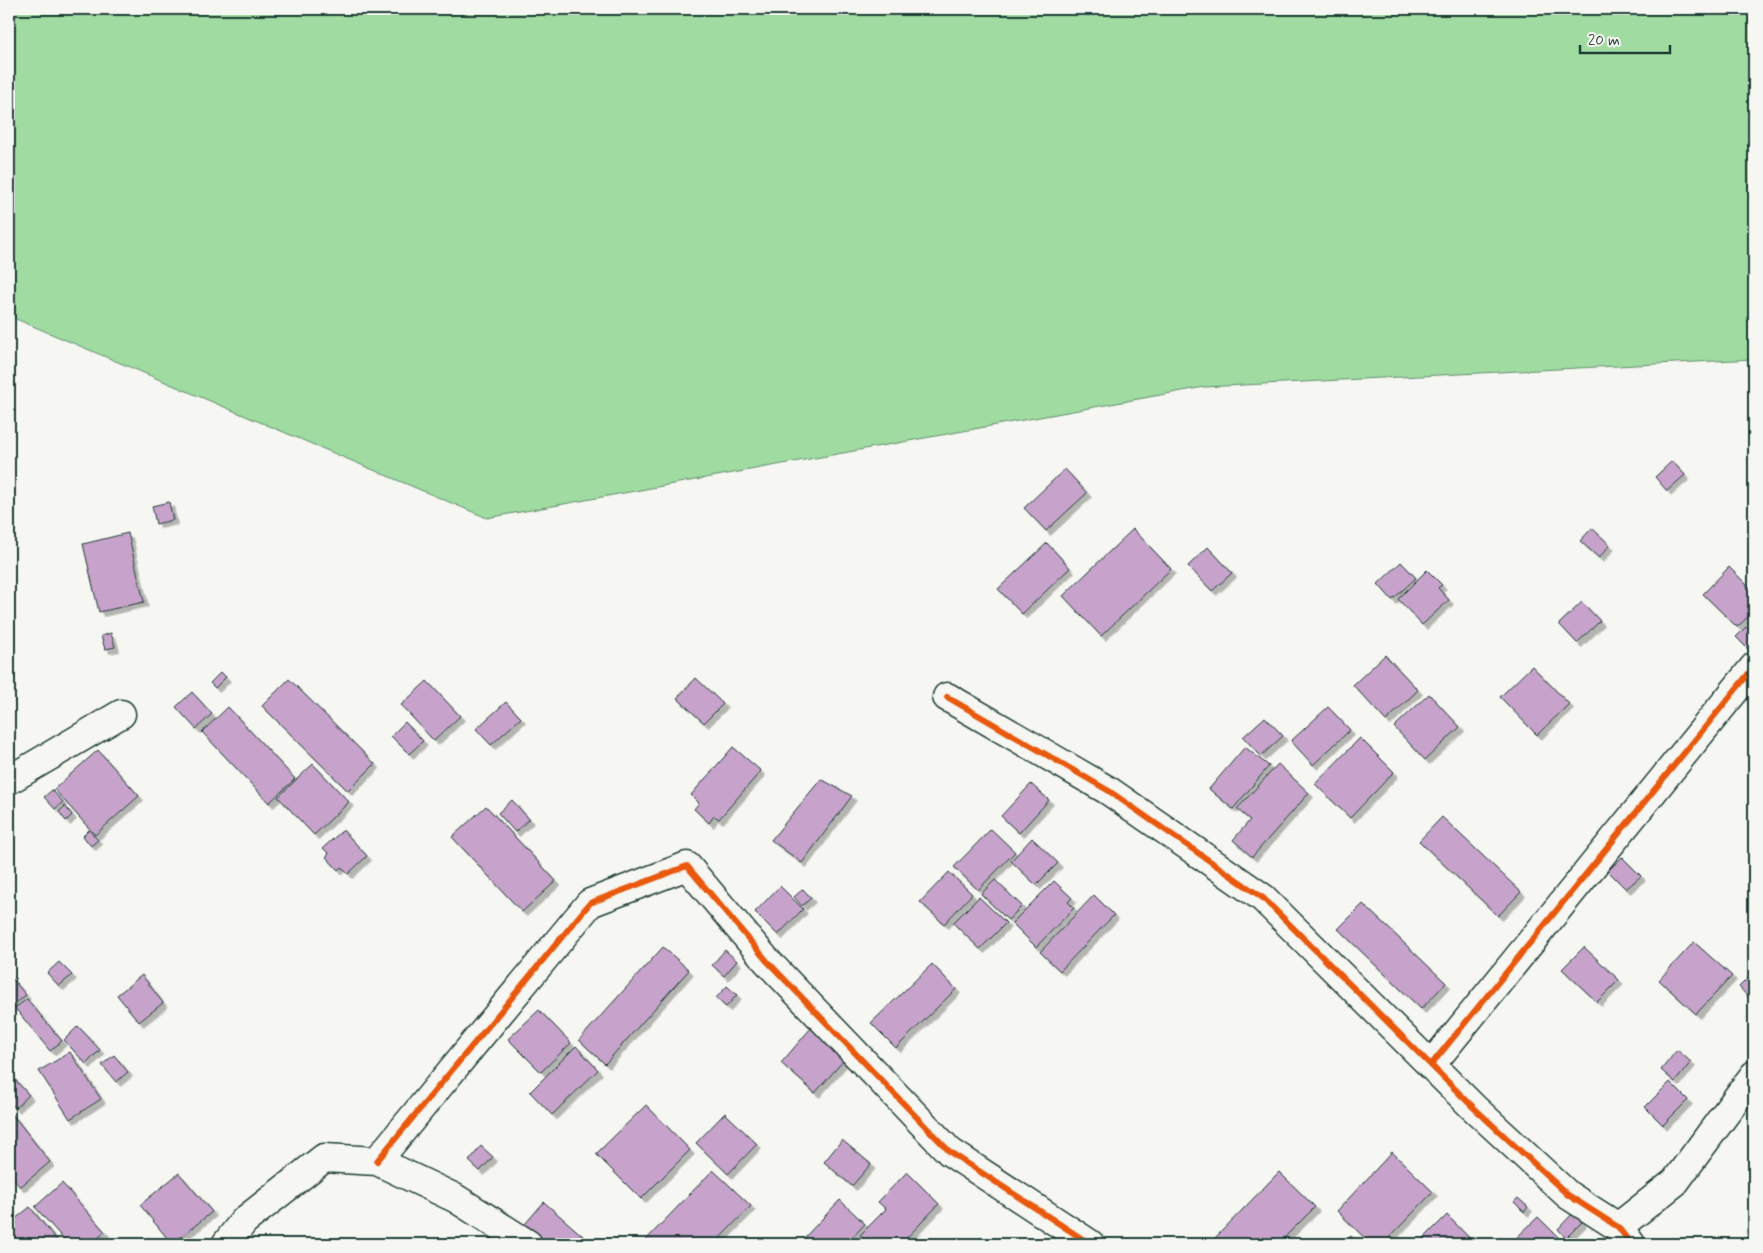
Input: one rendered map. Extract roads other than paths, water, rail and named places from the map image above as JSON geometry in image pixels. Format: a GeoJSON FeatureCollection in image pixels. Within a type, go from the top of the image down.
{"type":"FeatureCollection","features":[{"type":"Feature","properties":{"kind":"street"},"geometry":{"type":"LineString","coordinates":[[1431,1065],[1754,667]]}},
{"type":"Feature","properties":{"kind":"street"},"geometry":{"type":"LineString","coordinates":[[947,697],[1109,791],[1263,898],[1473,1107],[1568,1196],[1624,1236],[1675,1182],[1754,1075]]}},
{"type":"Feature","properties":{"kind":"street"},"geometry":{"type":"LineString","coordinates":[[9,780],[121,714]]}},
{"type":"Feature","properties":{"kind":"street"},"geometry":{"type":"LineString","coordinates":[[377,1161],[590,903],[688,866],[767,961],[950,1152],[1090,1244]]}},
{"type":"Feature","properties":{"kind":"street"},"geometry":{"type":"LineString","coordinates":[[226,1244],[244,1220],[324,1158],[377,1161],[455,1198],[528,1244]]}}]}
